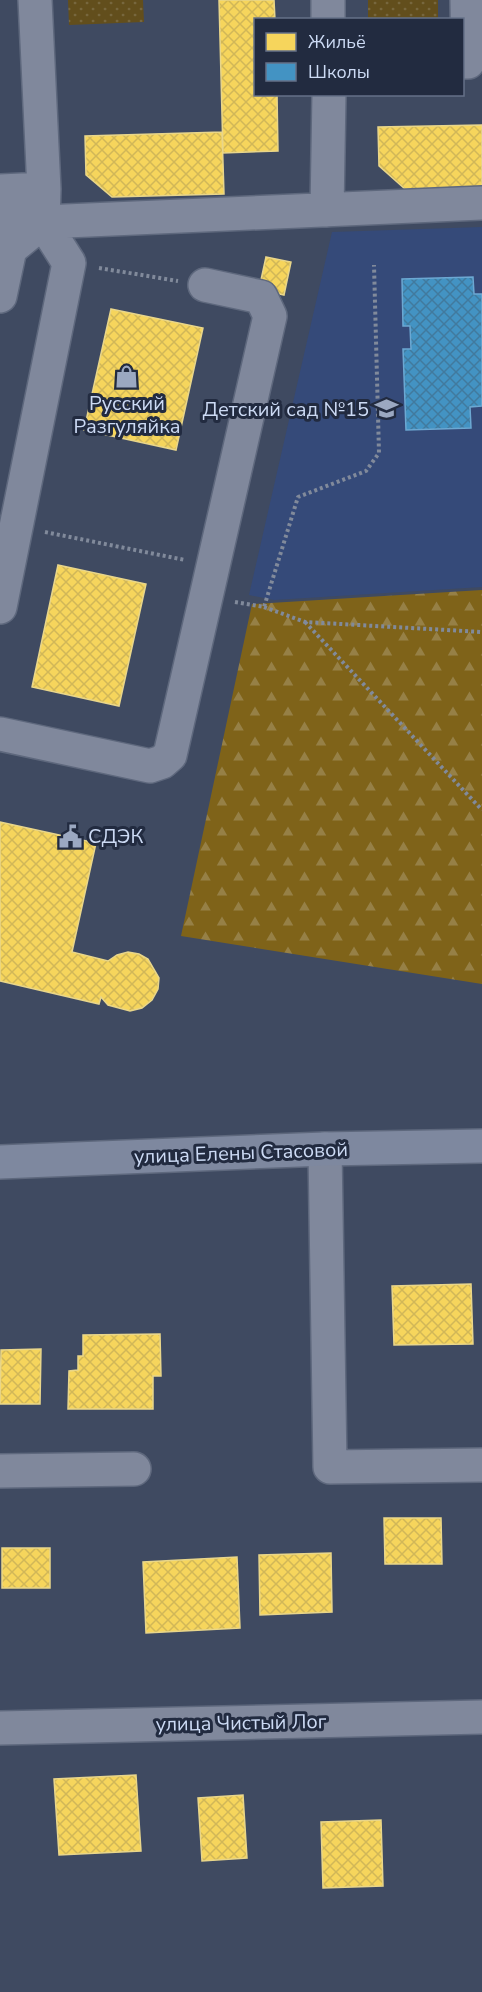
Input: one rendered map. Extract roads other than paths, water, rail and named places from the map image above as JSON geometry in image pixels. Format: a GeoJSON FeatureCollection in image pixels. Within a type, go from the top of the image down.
{"type":"FeatureCollection","features":[{"type":"Feature","properties":{"kind":"main road","name":"улица Елены Стасовой"},"geometry":{"type":"LineString","coordinates":[[0,1162],[325,1149],[482,1146]]}},
{"type":"Feature","properties":{"kind":"street"},"geometry":{"type":"LineString","coordinates":[[0,607],[69,263],[43,222],[44,189],[35,0]]}},
{"type":"Feature","properties":{"kind":"street"},"geometry":{"type":"LineString","coordinates":[[328,0],[328,18]]}},
{"type":"Feature","properties":{"kind":"street"},"geometry":{"type":"LineString","coordinates":[[464,62],[468,62],[467,0]]}},
{"type":"Feature","properties":{"kind":"street"},"geometry":{"type":"LineString","coordinates":[[327,210],[329,96]]}},
{"type":"Feature","properties":{"kind":"street"},"geometry":{"type":"LineString","coordinates":[[0,191],[44,189]]}},
{"type":"Feature","properties":{"kind":"street"},"geometry":{"type":"LineString","coordinates":[[0,223],[482,203]]}},
{"type":"Feature","properties":{"kind":"street"},"geometry":{"type":"LineString","coordinates":[[0,296],[10,249],[43,222]]}},
{"type":"Feature","properties":{"kind":"street"},"geometry":{"type":"LineString","coordinates":[[0,734],[150,766],[162,762],[170,754],[270,316],[261,297],[205,285]]}},
{"type":"Feature","properties":{"kind":"street"},"geometry":{"type":"LineString","coordinates":[[325,1149],[330,1467],[482,1465]]}},
{"type":"Feature","properties":{"kind":"street"},"geometry":{"type":"LineString","coordinates":[[0,1472],[134,1469]]}},
{"type":"Feature","properties":{"kind":"street","name":"улица Чистый Лог"},"geometry":{"type":"LineString","coordinates":[[0,1728],[482,1717]]}},
{"type":"Feature","properties":{"kind":"place","name":"Русский Разгуляйка"},"geometry":{"type":"Point","coordinates":[127,376]}},
{"type":"Feature","properties":{"kind":"place","name":"Детский сад №15"},"geometry":{"type":"Point","coordinates":[387,409]}},
{"type":"Feature","properties":{"kind":"place","name":"СДЭК"},"geometry":{"type":"Point","coordinates":[70,836]}}]}
